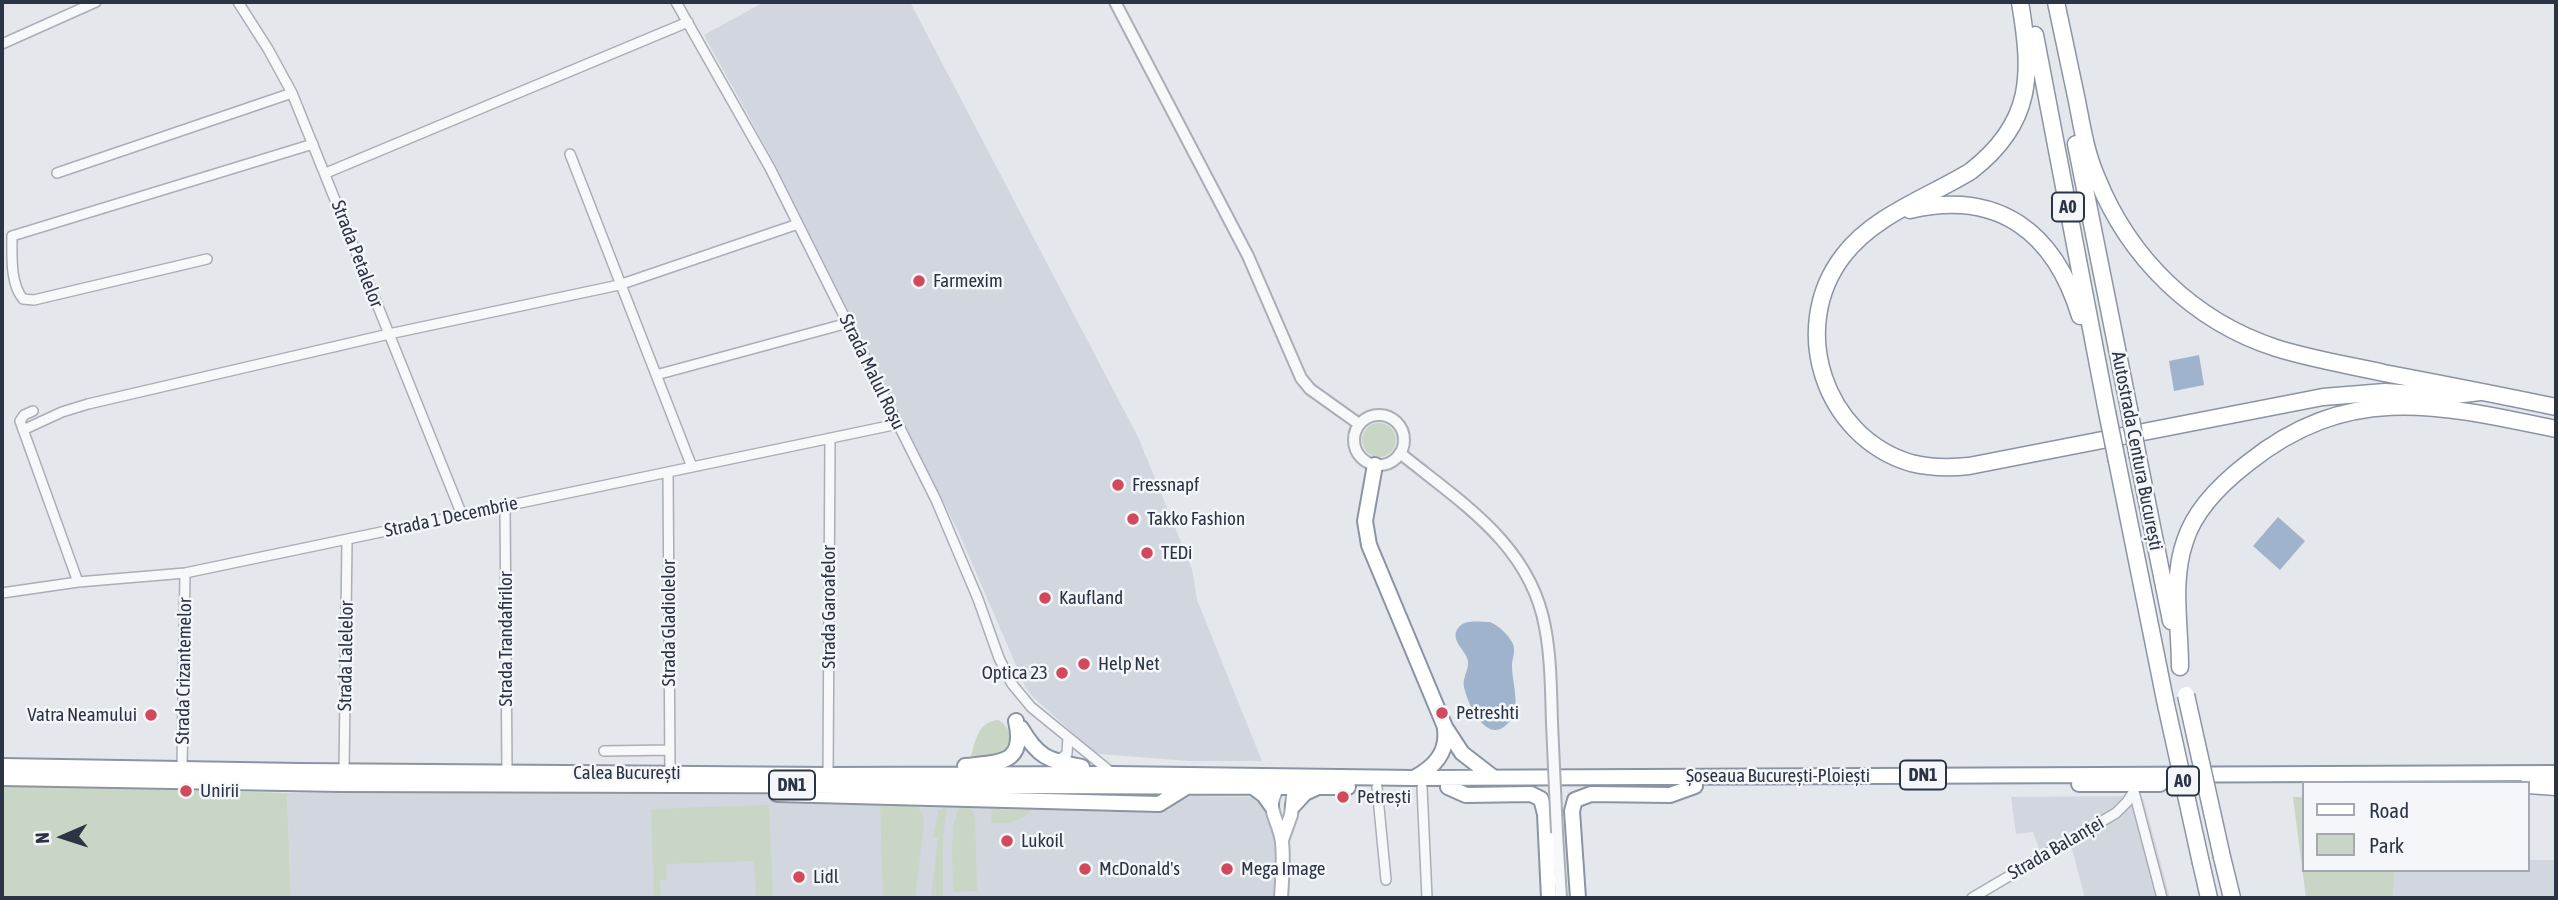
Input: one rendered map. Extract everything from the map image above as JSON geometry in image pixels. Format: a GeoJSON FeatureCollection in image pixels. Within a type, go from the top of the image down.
{"type":"FeatureCollection","features":[{"type":"Feature","properties":{"kind":"highway"},"geometry":{"type":"LineString","coordinates":[[2020,2],[2027,42],[2026,89],[2020,110],[2007,135],[1972,172],[1868,231],[1832,273],[1821,301],[1816,344],[1825,382],[1832,398],[1849,422],[1869,442],[1913,463],[1949,468],[2347,394],[2401,392],[2446,396],[2480,391]]}},
{"type":"Feature","properties":{"kind":"highway","name":"Autostrada Centura București"},"geometry":{"type":"LineString","coordinates":[[2028,2],[2165,700],[2209,898]]}},
{"type":"Feature","properties":{"kind":"highway","name":"Autostrada Centura București"},"geometry":{"type":"LineString","coordinates":[[2048,2],[2180,667],[2232,898]]}},
{"type":"Feature","properties":{"kind":"highway"},"geometry":{"type":"LineString","coordinates":[[2056,2],[2086,147],[2096,177],[2134,246],[2169,285],[2214,320],[2274,347],[2317,359],[2556,407]]}},
{"type":"Feature","properties":{"kind":"highway"},"geometry":{"type":"LineString","coordinates":[[1898,213],[1944,204],[1966,205],[1998,213],[2037,238],[2062,269],[2103,391]]}},
{"type":"Feature","properties":{"kind":"highway"},"geometry":{"type":"LineString","coordinates":[[2446,396],[2476,412]]}},
{"type":"Feature","properties":{"kind":"highway"},"geometry":{"type":"LineString","coordinates":[[2180,667],[2177,578],[2185,538],[2209,499],[2240,469],[2288,435],[2345,413],[2400,405],[2476,412],[2556,429]]}},
{"type":"Feature","properties":{"kind":"highway"},"geometry":{"type":"LineString","coordinates":[[1374,465],[1365,521],[1366,537],[1445,727],[1462,753],[1494,778]]}},
{"type":"Feature","properties":{"kind":"highway"},"geometry":{"type":"LineString","coordinates":[[917,774],[1009,759],[1016,752],[1019,743],[1016,721],[1035,750],[1055,762],[1113,774]]}},
{"type":"Feature","properties":{"kind":"highway"},"geometry":{"type":"LineString","coordinates":[[1418,782],[1441,755],[1445,744],[1445,727]]}},
{"type":"Feature","properties":{"kind":"highway","name":"Calea București"},"geometry":{"type":"LineString","coordinates":[[2,766],[507,773],[668,780]]}},
{"type":"Feature","properties":{"kind":"highway","name":"Șoseaua București-Ploiești"},"geometry":{"type":"LineString","coordinates":[[1284,784],[1494,778],[2556,773]]}},
{"type":"Feature","properties":{"kind":"highway","name":"Calea București"},"geometry":{"type":"LineString","coordinates":[[2,778],[668,780],[828,775],[1113,774],[1252,781]]}},
{"type":"Feature","properties":{"kind":"highway","name":"DN1"},"geometry":{"type":"LineString","coordinates":[[668,780],[695,791],[1159,804],[1188,786],[1252,781]]}},
{"type":"Feature","properties":{"kind":"highway"},"geometry":{"type":"LineString","coordinates":[[1252,781],[1271,805]]}},
{"type":"Feature","properties":{"kind":"highway","name":"Șoseaua București-Ploiești"},"geometry":{"type":"LineString","coordinates":[[1252,781],[1318,787],[1377,787],[1418,782],[1448,787],[2133,788],[2302,783]]}},
{"type":"Feature","properties":{"kind":"highway"},"geometry":{"type":"LineString","coordinates":[[2530,786],[2556,785]]}},
{"type":"Feature","properties":{"kind":"highway"},"geometry":{"type":"LineString","coordinates":[[1578,898],[1572,811],[1575,800],[1585,794],[1670,795],[1695,786]]}},
{"type":"Feature","properties":{"kind":"highway"},"geometry":{"type":"LineString","coordinates":[[1293,806],[1305,793],[1318,787]]}},
{"type":"Feature","properties":{"kind":"highway"},"geometry":{"type":"LineString","coordinates":[[1448,787],[1466,795],[1531,794],[1541,799],[1545,814],[1549,898]]}},
{"type":"Feature","properties":{"kind":"main road"},"geometry":{"type":"LineString","coordinates":[[1282,840],[1271,805],[1284,784]]}},
{"type":"Feature","properties":{"kind":"main road"},"geometry":{"type":"LineString","coordinates":[[1281,898],[1282,840],[1293,806],[1284,784]]}},
{"type":"Feature","properties":{"kind":"street"},"geometry":{"type":"LineString","coordinates":[[2,44],[96,2]]}},
{"type":"Feature","properties":{"kind":"street","name":"Strada Petalelor"},"geometry":{"type":"LineString","coordinates":[[238,2],[292,93],[462,515]]}},
{"type":"Feature","properties":{"kind":"street","name":"Strada Malul Roșu"},"geometry":{"type":"LineString","coordinates":[[676,2],[771,168],[936,500],[1008,676],[1024,700],[1113,774]]}},
{"type":"Feature","properties":{"kind":"street"},"geometry":{"type":"LineString","coordinates":[[1115,2],[1248,256],[1301,378],[1359,424]]}},
{"type":"Feature","properties":{"kind":"street"},"geometry":{"type":"LineString","coordinates":[[326,173],[688,22]]}},
{"type":"Feature","properties":{"kind":"street"},"geometry":{"type":"LineString","coordinates":[[57,173],[292,93]]}},
{"type":"Feature","properties":{"kind":"street"},"geometry":{"type":"LineString","coordinates":[[207,259],[34,300],[23,299],[17,292],[15,283],[12,236],[313,144]]}},
{"type":"Feature","properties":{"kind":"street"},"geometry":{"type":"LineString","coordinates":[[570,154],[692,467]]}},
{"type":"Feature","properties":{"kind":"street"},"geometry":{"type":"LineString","coordinates":[[23,430],[62,412],[88,404],[389,334],[619,285],[798,224]]}},
{"type":"Feature","properties":{"kind":"street"},"geometry":{"type":"LineString","coordinates":[[656,375],[848,323]]}},
{"type":"Feature","properties":{"kind":"street"},"geometry":{"type":"LineString","coordinates":[[33,411],[24,415],[20,421],[78,582]]}},
{"type":"Feature","properties":{"kind":"street"},"geometry":{"type":"LineString","coordinates":[[1375,415],[1394,419],[1403,431],[1400,453],[1389,463],[1374,465],[1363,460],[1356,450],[1354,436],[1359,424],[1375,415]]}},
{"type":"Feature","properties":{"kind":"street","name":"Strada 1 Decembrie"},"geometry":{"type":"LineString","coordinates":[[2,593],[78,582],[185,573],[898,424]]}},
{"type":"Feature","properties":{"kind":"street","name":"Strada Garoafelor"},"geometry":{"type":"LineString","coordinates":[[828,775],[830,439]]}},
{"type":"Feature","properties":{"kind":"street"},"geometry":{"type":"LineString","coordinates":[[1400,453],[1491,527],[1520,561],[1530,582],[1545,624],[1561,898]]}},
{"type":"Feature","properties":{"kind":"street","name":"Strada Gladiolelor"},"geometry":{"type":"LineString","coordinates":[[668,472],[668,780]]}},
{"type":"Feature","properties":{"kind":"street","name":"Strada Trandafirilor"},"geometry":{"type":"LineString","coordinates":[[506,506],[507,773]]}},
{"type":"Feature","properties":{"kind":"street","name":"Strada Lalelelor"},"geometry":{"type":"LineString","coordinates":[[344,772],[347,540]]}},
{"type":"Feature","properties":{"kind":"street","name":"Strada Crizantemelor"},"geometry":{"type":"LineString","coordinates":[[182,769],[185,573]]}},
{"type":"Feature","properties":{"kind":"street"},"geometry":{"type":"LineString","coordinates":[[1055,762],[1067,754],[1068,737]]}},
{"type":"Feature","properties":{"kind":"street"},"geometry":{"type":"LineString","coordinates":[[604,751],[669,750]]}},
{"type":"Feature","properties":{"kind":"street"},"geometry":{"type":"LineString","coordinates":[[1418,782],[1427,898]]}},
{"type":"Feature","properties":{"kind":"street"},"geometry":{"type":"LineString","coordinates":[[2530,786],[2556,793]]}},
{"type":"Feature","properties":{"kind":"street"},"geometry":{"type":"LineString","coordinates":[[1377,787],[1386,880]]}},
{"type":"Feature","properties":{"kind":"street"},"geometry":{"type":"LineString","coordinates":[[2133,788],[2162,898]]}},
{"type":"Feature","properties":{"kind":"street","name":"Strada Balanței"},"geometry":{"type":"LineString","coordinates":[[1972,898],[2116,813],[2127,802],[2133,788]]}},
{"type":"Feature","properties":{"kind":"shaded area"},"geometry":{"type":"Polygon","coordinates":[[[764,2],[910,2],[1138,437],[1192,569],[1197,600],[1262,761],[1189,761],[1100,754],[1094,752],[1026,688],[958,531],[774,162],[704,35],[764,2]]]}},
{"type":"Feature","properties":{"kind":"shaded area"},"geometry":{"type":"Polygon","coordinates":[[[650,789],[1257,797],[1265,810],[1276,846],[1275,898],[291,898],[287,793],[650,789]]]}},
{"type":"Feature","properties":{"kind":"shaded area"},"geometry":{"type":"Polygon","coordinates":[[[2141,796],[2170,898],[2085,898],[2068,834],[2040,851],[2033,832],[2016,834],[2011,797],[2141,796]]]}},
{"type":"Feature","properties":{"kind":"shaded area"},"geometry":{"type":"Polygon","coordinates":[[[2530,860],[2556,860],[2556,898],[2393,898],[2395,872],[2530,872],[2530,860]]]}},
{"type":"Feature","properties":{"kind":"green space"},"geometry":{"type":"Polygon","coordinates":[[[1379,423],[1391,428],[1396,440],[1391,452],[1379,457],[1367,452],[1362,440],[1367,428],[1379,423]]]}},
{"type":"Feature","properties":{"kind":"green space"},"geometry":{"type":"Polygon","coordinates":[[[998,720],[1010,733],[1010,748],[1000,755],[971,756],[982,728],[991,721],[998,720]]]}},
{"type":"Feature","properties":{"kind":"green space"},"geometry":{"type":"Polygon","coordinates":[[[2,785],[287,793],[291,898],[2,898],[2,785]]]}},
{"type":"Feature","properties":{"kind":"green space"},"geometry":{"type":"Polygon","coordinates":[[[2293,797],[2302,797],[2302,867],[2293,797]]]}},
{"type":"Feature","properties":{"kind":"green space"},"geometry":{"type":"Polygon","coordinates":[[[880,801],[916,804],[922,813],[924,824],[915,898],[883,898],[880,801]]]}},
{"type":"Feature","properties":{"kind":"green space"},"geometry":{"type":"Polygon","coordinates":[[[769,805],[773,898],[756,898],[754,861],[666,864],[667,880],[660,880],[661,898],[654,898],[651,809],[769,805]]]}},
{"type":"Feature","properties":{"kind":"green space"},"geometry":{"type":"Polygon","coordinates":[[[965,806],[972,810],[975,817],[977,891],[953,892],[954,823],[959,807],[965,806]]]}},
{"type":"Feature","properties":{"kind":"green space"},"geometry":{"type":"Polygon","coordinates":[[[947,807],[943,837],[943,898],[931,898],[938,838],[933,837],[938,811],[947,807]]]}},
{"type":"Feature","properties":{"kind":"green space"},"geometry":{"type":"Polygon","coordinates":[[[992,807],[1002,810],[1032,810],[1013,821],[996,823],[991,822],[992,807]]]}},
{"type":"Feature","properties":{"kind":"green space"},"geometry":{"type":"Polygon","coordinates":[[[2303,872],[2395,872],[2393,898],[2306,898],[2303,872]]]}},
{"type":"Feature","properties":{"kind":"water"},"geometry":{"type":"Polygon","coordinates":[[[2199,355],[2204,385],[2174,391],[2169,361],[2199,355]]]}},
{"type":"Feature","properties":{"kind":"water"},"geometry":{"type":"Polygon","coordinates":[[[2278,517],[2305,541],[2280,570],[2253,546],[2278,517]]]}},
{"type":"Feature","properties":{"kind":"water"},"geometry":{"type":"Polygon","coordinates":[[[1490,622],[1506,634],[1514,650],[1514,714],[1504,727],[1497,730],[1483,724],[1469,702],[1464,684],[1468,661],[1455,636],[1462,624],[1490,622]]]}},
{"type":"Feature","properties":{"kind":"place","name":"Farmexim"},"geometry":{"type":"Point","coordinates":[919,281]}},
{"type":"Feature","properties":{"kind":"place","name":"Fressnapf"},"geometry":{"type":"Point","coordinates":[1118,485]}},
{"type":"Feature","properties":{"kind":"place","name":"Takko Fashion"},"geometry":{"type":"Point","coordinates":[1133,519]}},
{"type":"Feature","properties":{"kind":"place","name":"TEDi"},"geometry":{"type":"Point","coordinates":[1147,553]}},
{"type":"Feature","properties":{"kind":"place","name":"Kaufland"},"geometry":{"type":"Point","coordinates":[1045,598]}},
{"type":"Feature","properties":{"kind":"place","name":"Help Net"},"geometry":{"type":"Point","coordinates":[1084,664]}},
{"type":"Feature","properties":{"kind":"place","name":"Optica 23"},"geometry":{"type":"Point","coordinates":[1062,673]}},
{"type":"Feature","properties":{"kind":"place","name":"Petreshti"},"geometry":{"type":"Point","coordinates":[1442,713]}},
{"type":"Feature","properties":{"kind":"place","name":"Vatra Neamului"},"geometry":{"type":"Point","coordinates":[151,715]}},
{"type":"Feature","properties":{"kind":"place","name":"Unirii"},"geometry":{"type":"Point","coordinates":[186,791]}},
{"type":"Feature","properties":{"kind":"place","name":"Petrești"},"geometry":{"type":"Point","coordinates":[1343,797]}},
{"type":"Feature","properties":{"kind":"place","name":"Lukoil"},"geometry":{"type":"Point","coordinates":[1007,841]}},
{"type":"Feature","properties":{"kind":"place","name":"McDonald's"},"geometry":{"type":"Point","coordinates":[1085,869]}},
{"type":"Feature","properties":{"kind":"place","name":"Mega Image"},"geometry":{"type":"Point","coordinates":[1227,869]}},
{"type":"Feature","properties":{"kind":"place","name":"Lidl"},"geometry":{"type":"Point","coordinates":[799,877]}}]}
